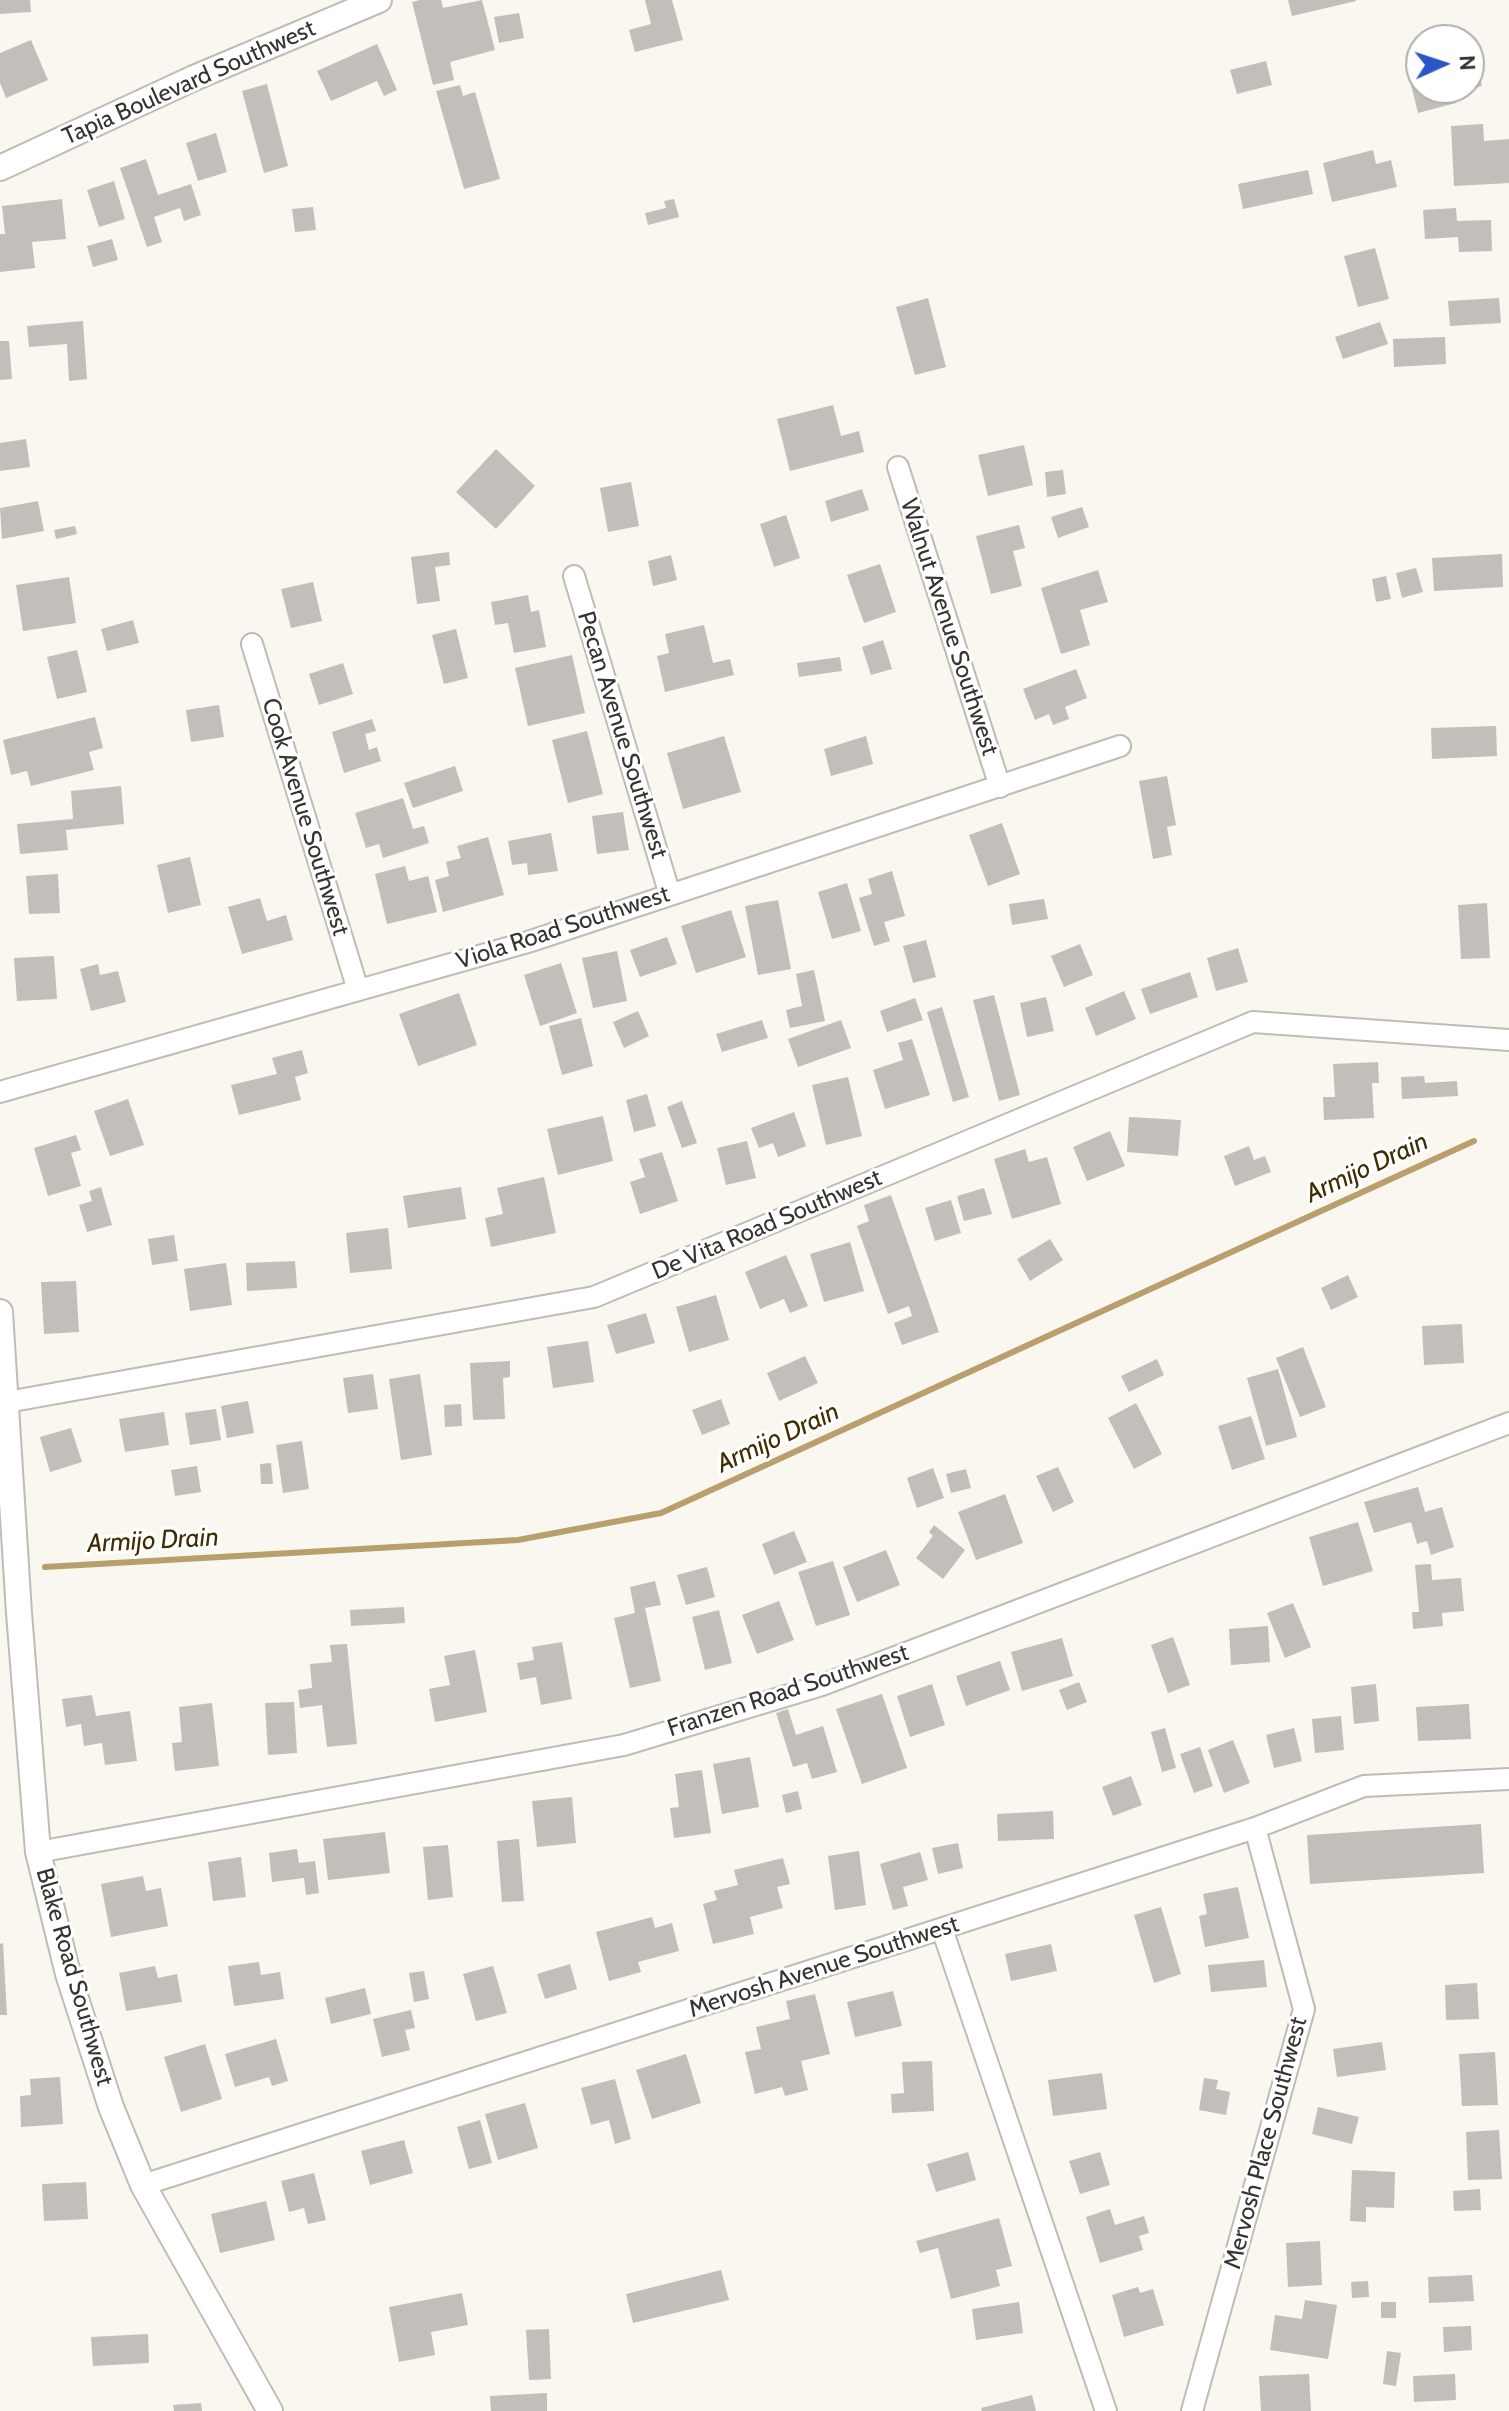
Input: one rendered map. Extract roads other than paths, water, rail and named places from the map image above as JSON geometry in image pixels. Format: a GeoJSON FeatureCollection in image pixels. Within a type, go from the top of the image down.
{"type":"FeatureCollection","features":[{"type":"Feature","properties":{"kind":"street","name":"Tapia Boulevard Southwest"},"geometry":{"type":"LineString","coordinates":[[0,168],[194,78],[379,0]]}},
{"type":"Feature","properties":{"kind":"street","name":"Walnut Avenue Southwest"},"geometry":{"type":"LineString","coordinates":[[898,467],[1000,787]]}},
{"type":"Feature","properties":{"kind":"street","name":"Pecan Avenue Southwest"},"geometry":{"type":"LineString","coordinates":[[574,576],[670,895]]}},
{"type":"Feature","properties":{"kind":"street","name":"Cook Avenue Southwest"},"geometry":{"type":"LineString","coordinates":[[252,644],[358,990]]}},
{"type":"Feature","properties":{"kind":"street","name":"Viola Road Southwest"},"geometry":{"type":"LineString","coordinates":[[0,1092],[528,942],[1120,746]]}},
{"type":"Feature","properties":{"kind":"street","name":"De Vita Road Southwest"},"geometry":{"type":"LineString","coordinates":[[7,1402],[594,1297],[1253,1022],[1509,1040]]}},
{"type":"Feature","properties":{"kind":"street","name":"Blake Road Southwest"},"geometry":{"type":"LineString","coordinates":[[0,1312],[7,1402],[7,1534],[38,1852],[68,1974],[111,2107],[143,2185],[270,2411]]}},
{"type":"Feature","properties":{"kind":"street","name":"Franzen Road Southwest"},"geometry":{"type":"LineString","coordinates":[[38,1852],[624,1745],[822,1685],[1509,1423]]}},
{"type":"Feature","properties":{"kind":"street","name":"Mervosh Avenue Southwest"},"geometry":{"type":"LineString","coordinates":[[143,2185],[1255,1828],[1364,1786],[1509,1779]]}},
{"type":"Feature","properties":{"kind":"street","name":"Mervosh Place Southwest"},"geometry":{"type":"LineString","coordinates":[[1192,2411],[1304,2009],[1255,1828]]}},
{"type":"Feature","properties":{"kind":"street"},"geometry":{"type":"LineString","coordinates":[[942,1929],[1106,2411]]}},
{"type":"Feature","properties":{"kind":"waterway","name":"Armijo Drain"},"geometry":{"type":"LineString","coordinates":[[45,1567],[518,1540],[661,1513],[1474,1141]]}}]}
